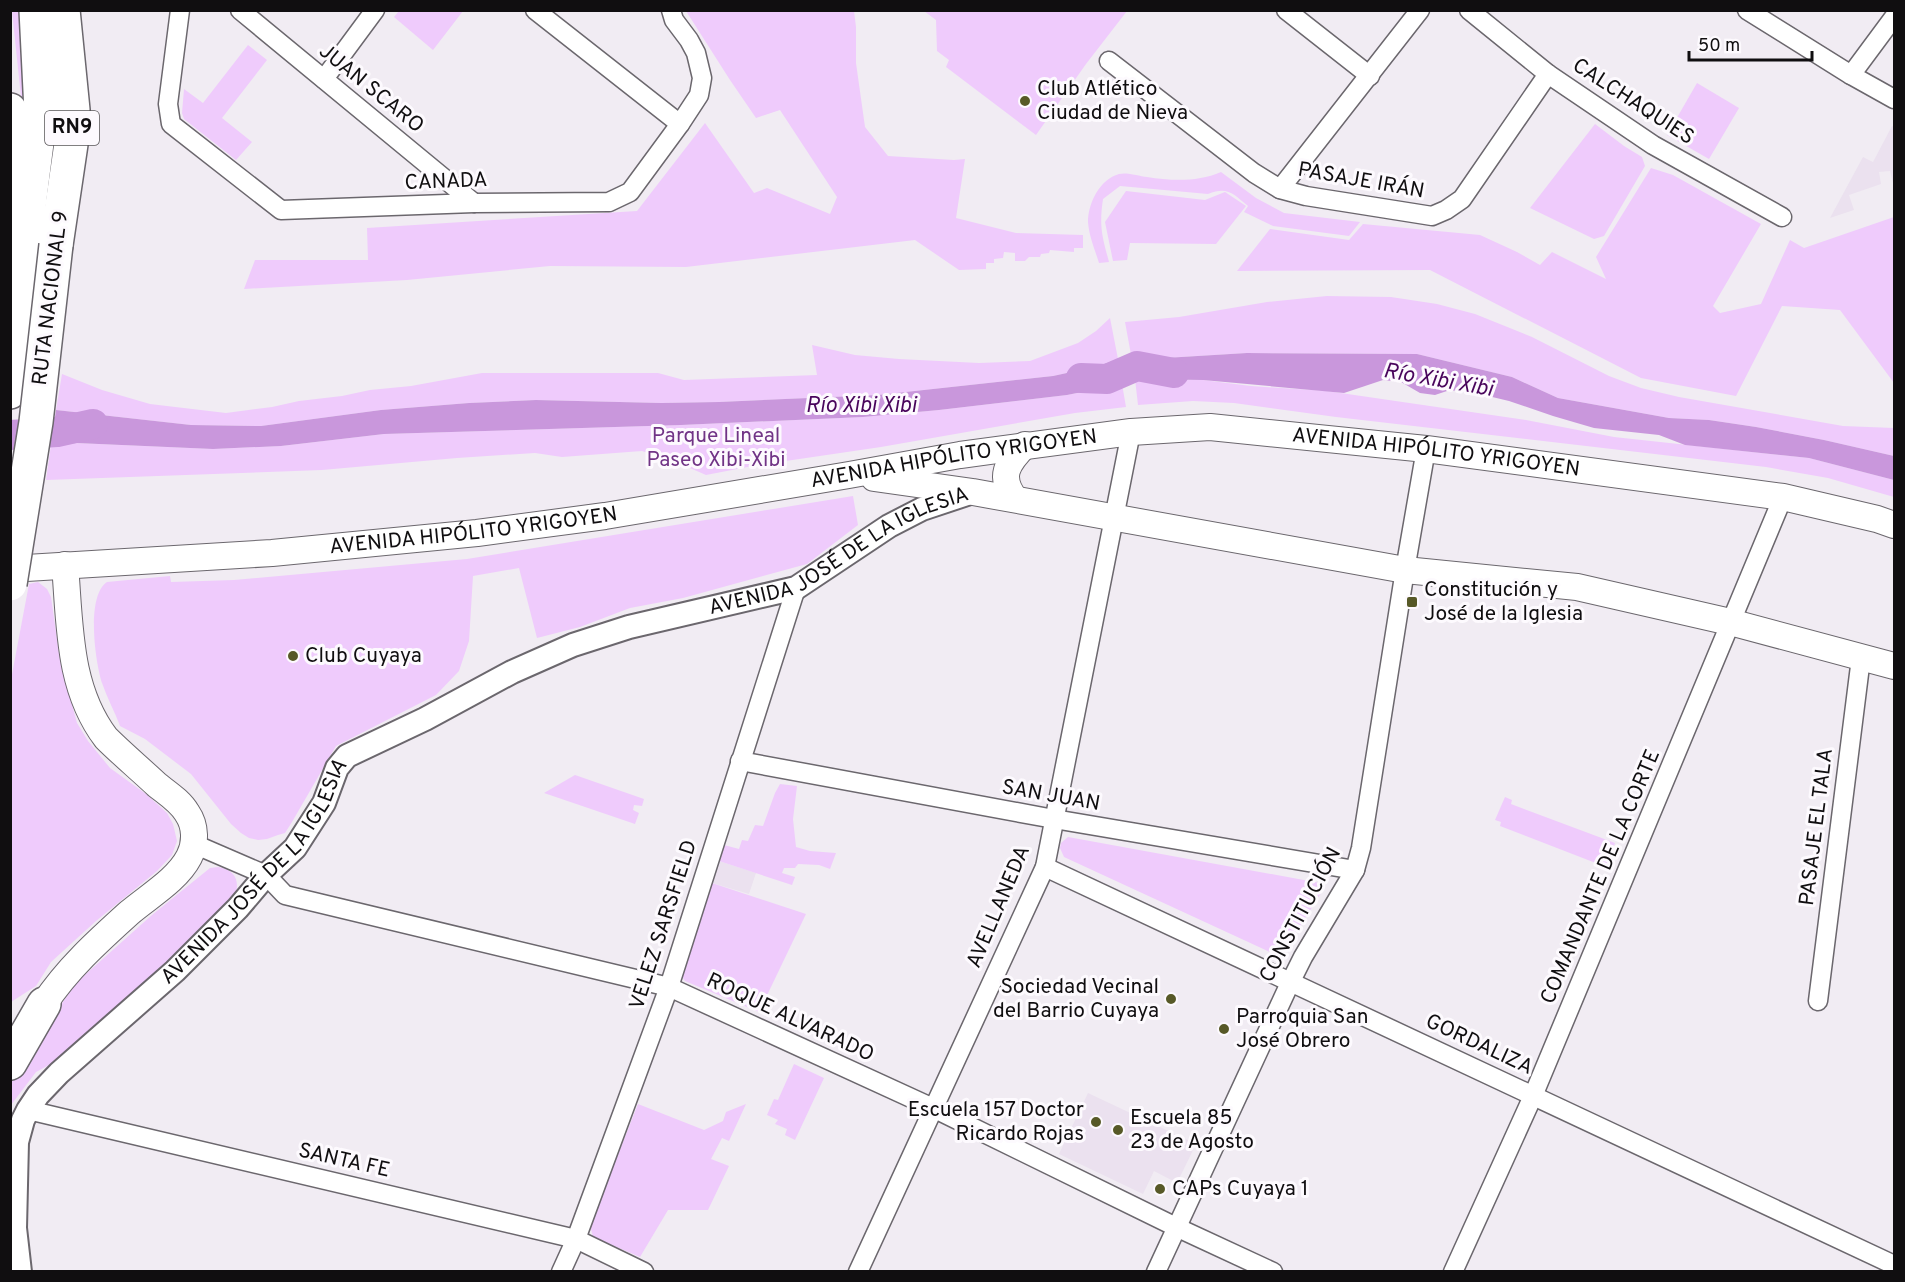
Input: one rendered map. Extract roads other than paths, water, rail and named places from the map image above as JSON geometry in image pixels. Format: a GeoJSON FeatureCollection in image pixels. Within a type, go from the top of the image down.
{"type":"FeatureCollection","features":[{"type":"Feature","properties":{"kind":"highway","name":"RUTA NACIONAL 9"},"geometry":{"type":"LineString","coordinates":[[10,584],[36,422],[41,243],[41,111],[36,10]]}},
{"type":"Feature","properties":{"kind":"highway","name":"RUTA NACIONAL 9"},"geometry":{"type":"LineString","coordinates":[[41,243],[71,144],[73,110],[63,10]]}},
{"type":"Feature","properties":{"kind":"highway"},"geometry":{"type":"LineString","coordinates":[[73,110],[79,32],[78,10]]}},
{"type":"Feature","properties":{"kind":"highway"},"geometry":{"type":"LineString","coordinates":[[10,110],[15,206],[41,243]]}},
{"type":"Feature","properties":{"kind":"highway","name":"RN9"},"geometry":{"type":"LineString","coordinates":[[10,392],[41,243]]}},
{"type":"Feature","properties":{"kind":"highway"},"geometry":{"type":"LineString","coordinates":[[10,1022],[31,1014],[44,1004]]}},
{"type":"Feature","properties":{"kind":"highway"},"geometry":{"type":"LineString","coordinates":[[10,1063],[44,1004]]}},
{"type":"Feature","properties":{"kind":"main road","name":"AVENIDA HIPÓLITO YRIGOYEN"},"geometry":{"type":"LineString","coordinates":[[10,569],[272,553],[477,533],[605,516],[960,454],[1131,432],[1210,427],[1426,449],[1783,498],[1894,525]]}},
{"type":"Feature","properties":{"kind":"main road"},"geometry":{"type":"LineString","coordinates":[[1015,500],[1006,483],[1007,467],[1011,459],[1025,445]]}},
{"type":"Feature","properties":{"kind":"main road"},"geometry":{"type":"LineString","coordinates":[[849,475],[973,492]]}},
{"type":"Feature","properties":{"kind":"main road","name":"AVENIDA JOSÉ DE LA IGLESIA"},"geometry":{"type":"LineString","coordinates":[[973,492],[1405,570],[1577,587],[1730,622],[1894,666]]}},
{"type":"Feature","properties":{"kind":"main road"},"geometry":{"type":"LineString","coordinates":[[44,1004],[73,966],[185,864],[194,844],[192,821],[187,812],[106,738],[85,704],[79,686],[70,631],[66,565]]}},
{"type":"Feature","properties":{"kind":"street","name":"CANADA"},"geometry":{"type":"LineString","coordinates":[[180,10],[168,104],[171,124],[281,210],[474,203],[609,202],[630,192],[699,95],[702,78],[696,53],[674,20],[671,10]]}},
{"type":"Feature","properties":{"kind":"street","name":"JUAN SCARO"},"geometry":{"type":"LineString","coordinates":[[240,10],[474,203]]}},
{"type":"Feature","properties":{"kind":"street"},"geometry":{"type":"LineString","coordinates":[[324,79],[375,10]]}},
{"type":"Feature","properties":{"kind":"street"},"geometry":{"type":"LineString","coordinates":[[535,10],[680,124]]}},
{"type":"Feature","properties":{"kind":"street"},"geometry":{"type":"LineString","coordinates":[[1286,10],[1370,76]]}},
{"type":"Feature","properties":{"kind":"street"},"geometry":{"type":"LineString","coordinates":[[1280,189],[1420,10]]}},
{"type":"Feature","properties":{"kind":"street","name":"CALCHAQUIES"},"geometry":{"type":"LineString","coordinates":[[1469,10],[1548,74],[1653,145],[1782,218]]}},
{"type":"Feature","properties":{"kind":"street"},"geometry":{"type":"LineString","coordinates":[[1747,10],[1894,99]]}},
{"type":"Feature","properties":{"kind":"street"},"geometry":{"type":"LineString","coordinates":[[1851,75],[1894,17]]}},
{"type":"Feature","properties":{"kind":"street","name":"PASAJE IRÁN"},"geometry":{"type":"LineString","coordinates":[[1109,61],[1254,173],[1280,189],[1306,196],[1432,216],[1462,199],[1548,74]]}},
{"type":"Feature","properties":{"kind":"street","name":"AVELLANEDA"},"geometry":{"type":"LineString","coordinates":[[858,1272],[1045,867],[1131,432]]}},
{"type":"Feature","properties":{"kind":"street","name":"CONSTITUCIÓN"},"geometry":{"type":"LineString","coordinates":[[1156,1272],[1290,982],[1355,870],[1361,848],[1426,449]]}},
{"type":"Feature","properties":{"kind":"street"},"geometry":{"type":"LineString","coordinates":[[890,526],[912,483],[930,468],[960,454]]}},
{"type":"Feature","properties":{"kind":"street","name":"AVENIDA JOSÉ DE LA IGLESIA"},"geometry":{"type":"LineString","coordinates":[[20,1272],[15,1228],[19,1115],[59,1073],[176,971],[238,908],[266,875],[295,848],[324,803],[337,768],[347,756],[425,719],[512,672],[573,645],[629,627],[796,588],[890,526],[922,509],[973,492]]}},
{"type":"Feature","properties":{"kind":"street","name":"COMANDANTE DE LA CORTE"},"geometry":{"type":"LineString","coordinates":[[1454,1272],[1533,1095],[1783,498]]}},
{"type":"Feature","properties":{"kind":"street","name":"VELEZ SARSFIELD"},"geometry":{"type":"LineString","coordinates":[[561,1272],[576,1239],[669,987],[796,588]]}},
{"type":"Feature","properties":{"kind":"street","name":"PASAJE EL TALA"},"geometry":{"type":"LineString","coordinates":[[1818,1001],[1861,658]]}},
{"type":"Feature","properties":{"kind":"street","name":"SAN JUAN"},"geometry":{"type":"LineString","coordinates":[[740,761],[1054,819],[1355,870]]}},
{"type":"Feature","properties":{"kind":"street"},"geometry":{"type":"LineString","coordinates":[[194,844],[266,875]]}},
{"type":"Feature","properties":{"kind":"street","name":"GORDALIZA"},"geometry":{"type":"LineString","coordinates":[[1045,867],[1894,1265]]}},
{"type":"Feature","properties":{"kind":"street","name":"ROQUE ALVARADO"},"geometry":{"type":"LineString","coordinates":[[266,875],[285,895],[669,987],[933,1108],[1273,1272]]}},
{"type":"Feature","properties":{"kind":"street","name":"SANTA FE"},"geometry":{"type":"LineString","coordinates":[[19,1115],[576,1239],[644,1272]]}},
{"type":"Feature","properties":{"kind":"water"},"geometry":{"type":"Polygon","coordinates":[[[1247,353],[1417,354],[1512,377],[1558,398],[1669,418],[1709,420],[1756,427],[1894,456],[1894,480],[1809,458],[1685,445],[1659,435],[1594,428],[1509,401],[1463,390],[1447,391],[1435,395],[1420,393],[1401,382],[1383,380],[1344,393],[1203,380],[1135,379],[1132,360],[1247,353]]]}},
{"type":"Feature","properties":{"kind":"water"},"geometry":{"type":"Polygon","coordinates":[[[1118,359],[1122,384],[1067,395],[863,417],[384,434],[281,446],[213,449],[76,443],[51,445],[56,410],[191,425],[261,426],[381,410],[469,403],[536,400],[719,402],[878,395],[1053,376],[1099,366],[1118,359]]]}},
{"type":"Feature","properties":{"kind":"waterway","name":"Río Xibi Xibi"},"geometry":{"type":"LineString","coordinates":[[1081,378],[1107,379],[1137,366],[1174,373]]}},
{"type":"Feature","properties":{"kind":"waterway","name":"Río Xibi Xibi"},"geometry":{"type":"LineString","coordinates":[[10,435],[57,432],[93,424]]}},
{"type":"Feature","properties":{"kind":"place","name":"Club Atlético Ciudad de Nieva"},"geometry":{"type":"Point","coordinates":[1025,101]}},
{"type":"Feature","properties":{"kind":"place","name":"Constitución y José de la Iglesia"},"geometry":{"type":"Point","coordinates":[1412,602]}},
{"type":"Feature","properties":{"kind":"place","name":"Club Cuyaya"},"geometry":{"type":"Point","coordinates":[293,656]}},
{"type":"Feature","properties":{"kind":"place","name":"Sociedad Vecinal del Barrio Cuyaya"},"geometry":{"type":"Point","coordinates":[1171,999]}},
{"type":"Feature","properties":{"kind":"place","name":"Parroquia San José Obrero"},"geometry":{"type":"Point","coordinates":[1224,1029]}},
{"type":"Feature","properties":{"kind":"place","name":"Escuela 157 Doctor Ricardo Rojas"},"geometry":{"type":"Point","coordinates":[1096,1122]}},
{"type":"Feature","properties":{"kind":"place","name":"Escuela 85 23 de Agosto"},"geometry":{"type":"Point","coordinates":[1118,1130]}},
{"type":"Feature","properties":{"kind":"place","name":"CAPs Cuyaya 1"},"geometry":{"type":"Point","coordinates":[1160,1189]}},
{"type":"Feature","properties":{"kind":"park label","name":"Parque Lineal Paseo Xibi-Xibi"},"geometry":{"type":"Point","coordinates":[716,448]}}]}
